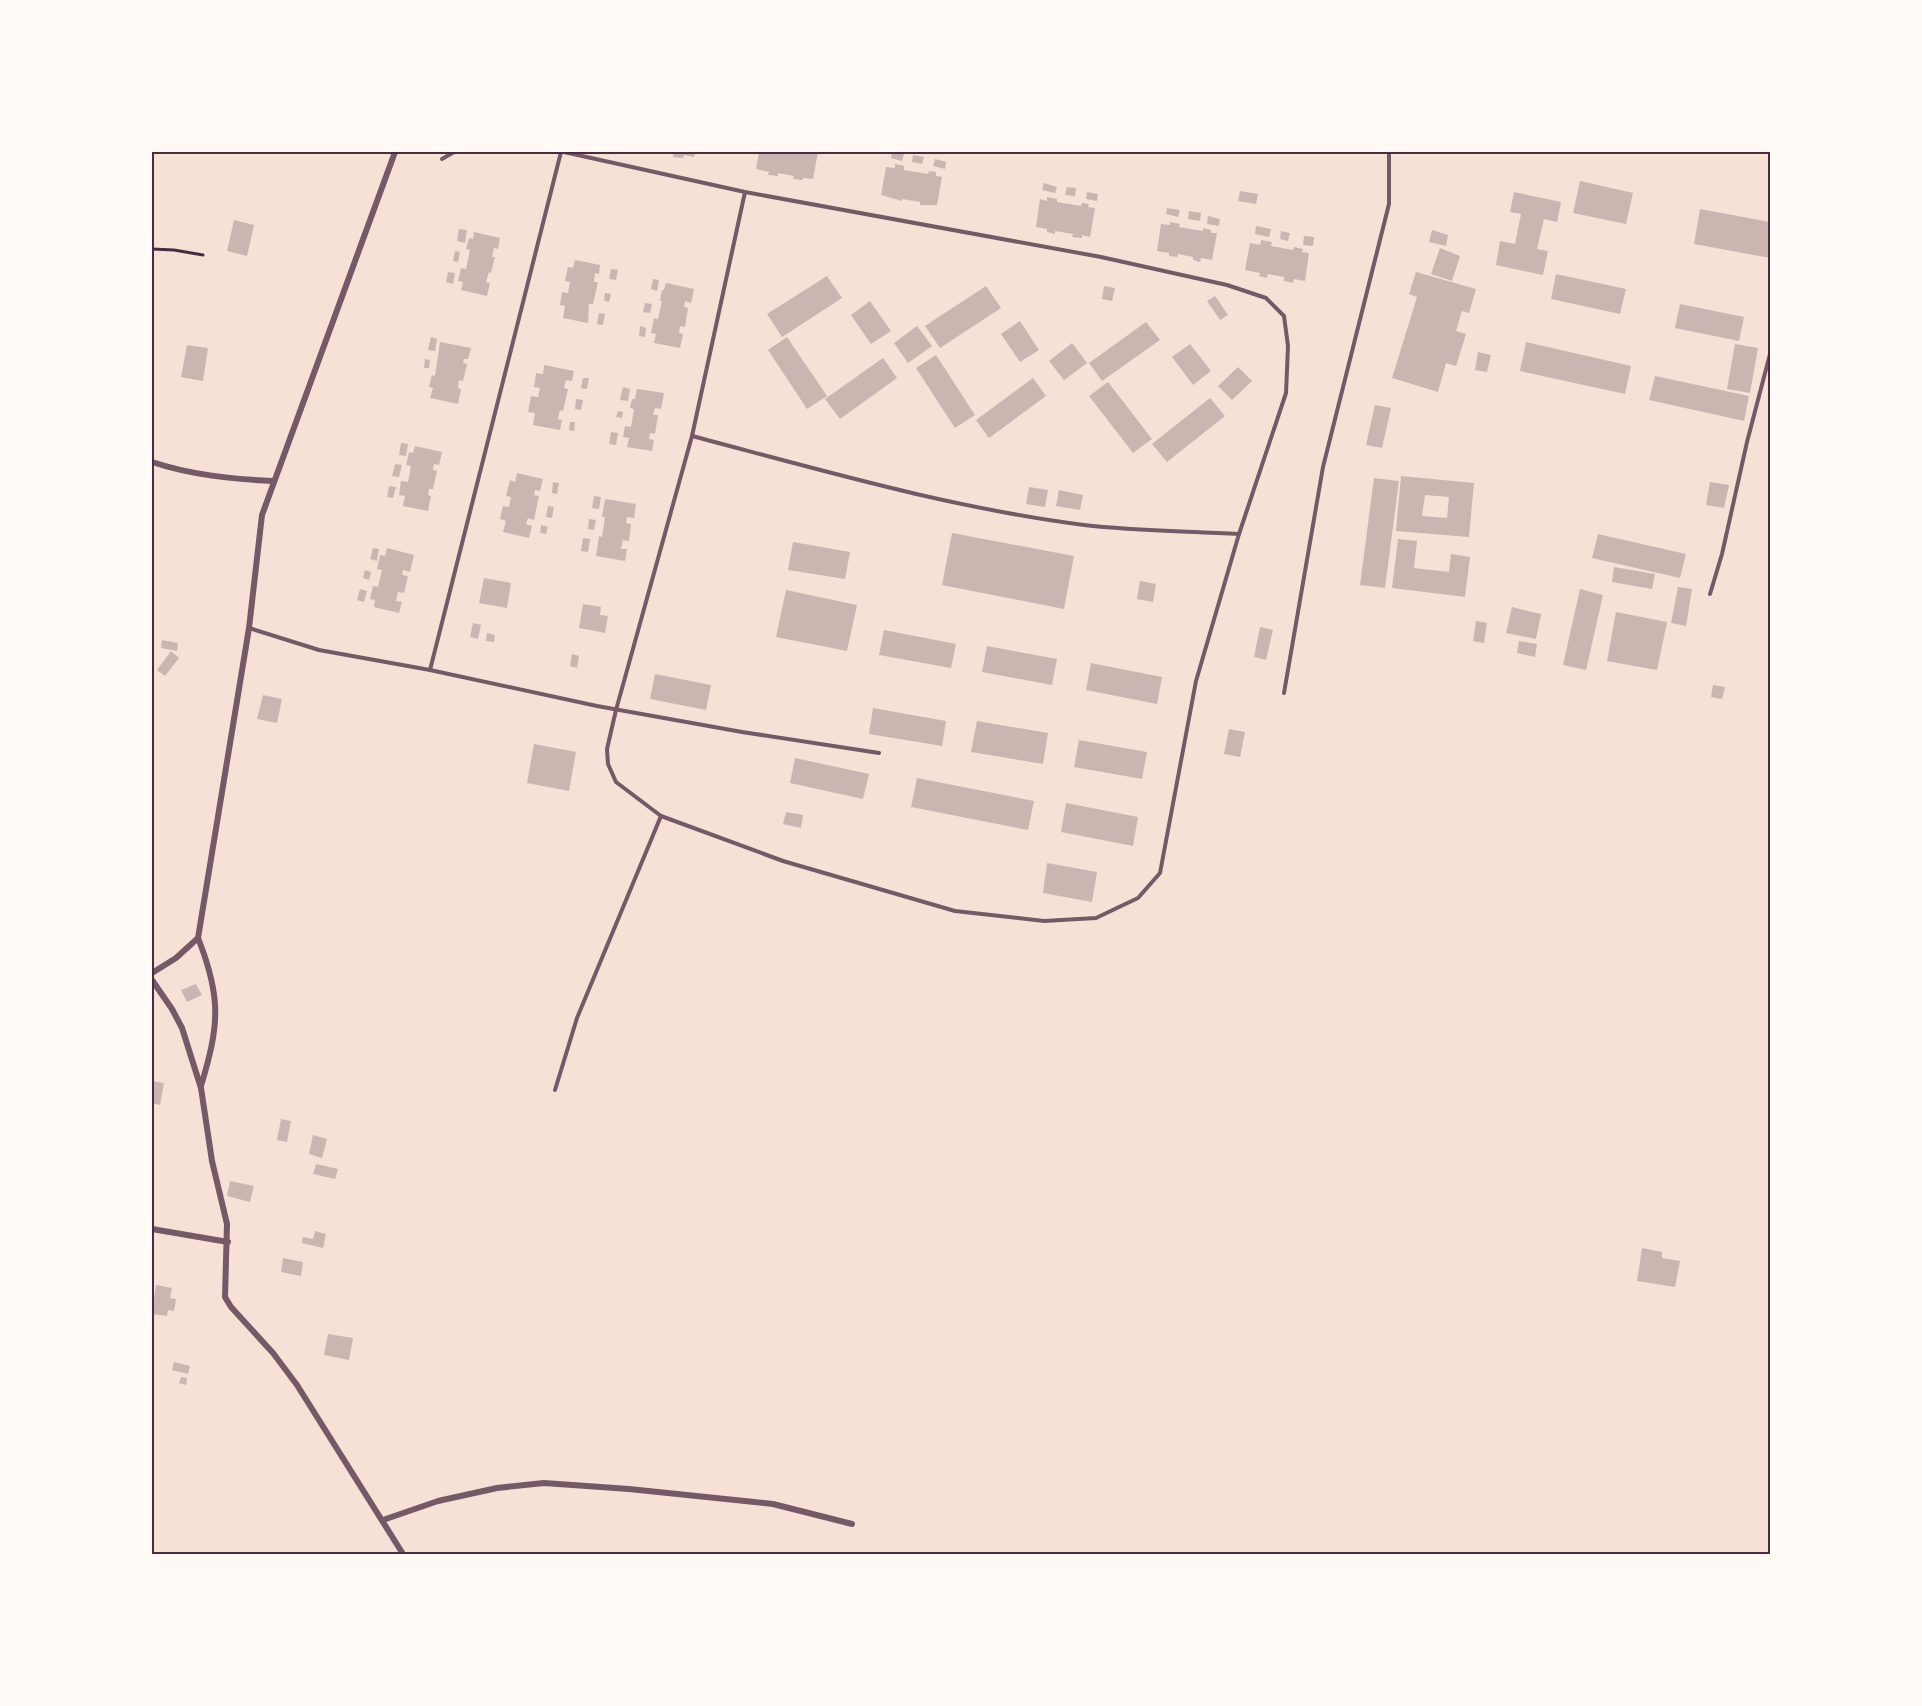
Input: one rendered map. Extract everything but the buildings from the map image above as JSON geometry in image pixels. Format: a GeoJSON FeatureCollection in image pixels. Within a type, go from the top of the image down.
{"type":"FeatureCollection","features":[{"type":"Feature","properties":{"kind":"street"},"geometry":{"type":"LineString","coordinates":[[201,1088],[211,1053],[216,1019],[213,978],[198,938],[249,628],[262,514],[395,152]]}},
{"type":"Feature","properties":{"kind":"street"},"geometry":{"type":"LineString","coordinates":[[152,462],[235,480],[273,481]]}},
{"type":"Feature","properties":{"kind":"street"},"geometry":{"type":"LineString","coordinates":[[152,973],[176,958],[198,938]]}},
{"type":"Feature","properties":{"kind":"street"},"geometry":{"type":"LineString","coordinates":[[152,980],[182,1028],[201,1088],[212,1161],[227,1224],[225,1297],[297,1385],[403,1554]]}},
{"type":"Feature","properties":{"kind":"street"},"geometry":{"type":"LineString","coordinates":[[152,1228],[228,1242]]}},
{"type":"Feature","properties":{"kind":"street"},"geometry":{"type":"LineString","coordinates":[[383,1520],[438,1501],[497,1488],[544,1484],[629,1489],[773,1504],[852,1524]]}},
{"type":"Feature","properties":{"kind":"lane"},"geometry":{"type":"LineString","coordinates":[[442,159],[454,152]]}},
{"type":"Feature","properties":{"kind":"lane"},"geometry":{"type":"LineString","coordinates":[[430,670],[562,152],[745,192],[1101,257],[1227,285],[1266,298],[1284,316],[1288,346],[1286,393],[1239,534],[1196,681],[1160,873],[1138,898],[1096,918],[1044,921],[955,910],[783,861],[661,816],[616,782],[608,764],[607,749],[692,436],[745,192]]}},
{"type":"Feature","properties":{"kind":"lane"},"geometry":{"type":"LineString","coordinates":[[1284,693],[1323,467],[1389,204],[1389,152]]}},
{"type":"Feature","properties":{"kind":"lane"},"geometry":{"type":"LineString","coordinates":[[1710,594],[1722,554],[1770,354]]}},
{"type":"Feature","properties":{"kind":"lane"},"geometry":{"type":"LineString","coordinates":[[692,436],[897,489],[1004,513],[1086,525],[1239,534]]}},
{"type":"Feature","properties":{"kind":"lane"},"geometry":{"type":"LineString","coordinates":[[249,628],[319,650],[430,670],[616,710],[879,753]]}},
{"type":"Feature","properties":{"kind":"lane"},"geometry":{"type":"LineString","coordinates":[[555,1090],[578,1018],[661,816]]}},
{"type":"Feature","properties":{"kind":"path"},"geometry":{"type":"LineString","coordinates":[[152,249],[203,255]]}}]}
